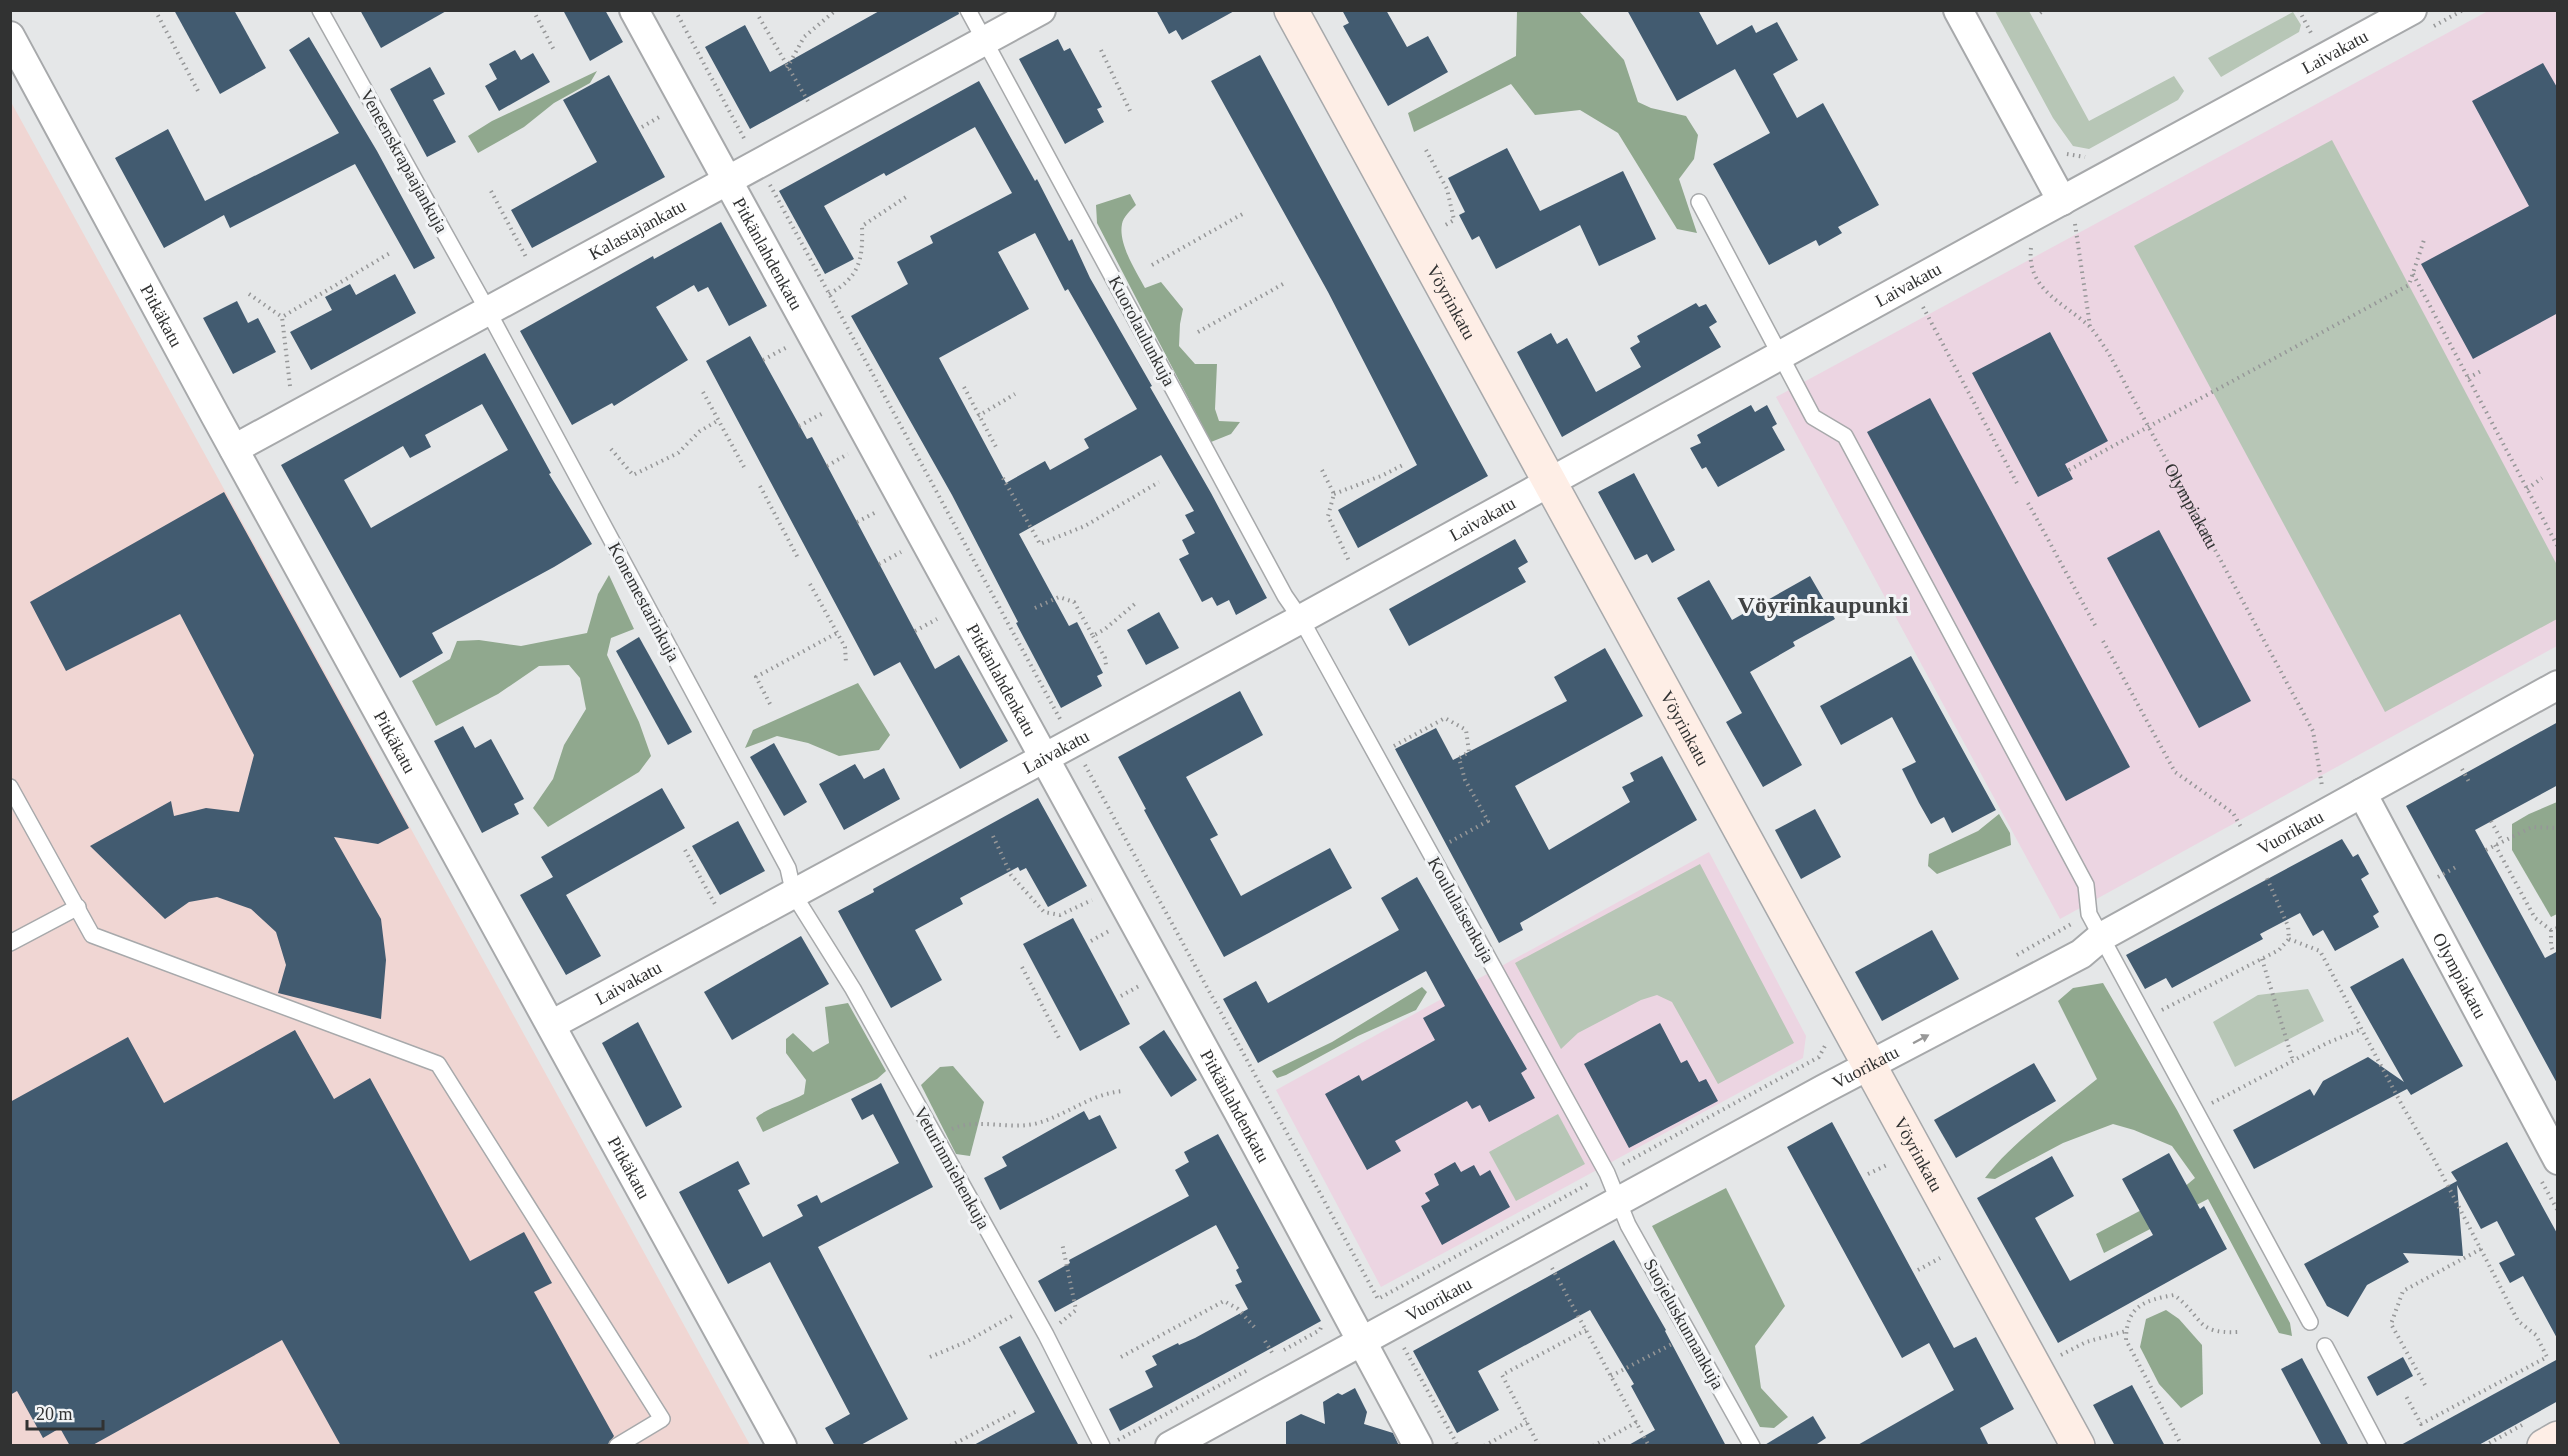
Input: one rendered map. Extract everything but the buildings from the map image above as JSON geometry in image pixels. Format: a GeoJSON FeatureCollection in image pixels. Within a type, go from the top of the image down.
{"type":"FeatureCollection","features":[{"type":"Feature","properties":{"kind":"main road","name":"Vöyrinkatu"},"geometry":{"type":"LineString","coordinates":[[1291,10],[2078,1446]]}},
{"type":"Feature","properties":{"kind":"main road"},"geometry":{"type":"LineString","coordinates":[[2544,1446],[2558,1438]]}},
{"type":"Feature","properties":{"kind":"street","name":"Pitkänlahdenkatu"},"geometry":{"type":"LineString","coordinates":[[634,10],[1418,1446]]}},
{"type":"Feature","properties":{"kind":"street","name":"Kalastajankatu"},"geometry":{"type":"LineString","coordinates":[[234,449],[1041,10]]}},
{"type":"Feature","properties":{"kind":"street"},"geometry":{"type":"LineString","coordinates":[[1958,10],[2068,212]]}},
{"type":"Feature","properties":{"kind":"street","name":"Laivakatu"},"geometry":{"type":"LineString","coordinates":[[551,1025],[1301,619],[1780,355],[2068,212],[2412,10]]}},
{"type":"Feature","properties":{"kind":"street","name":"Pitkäkatu"},"geometry":{"type":"LineString","coordinates":[[10,36],[234,449],[782,1446]]}},
{"type":"Feature","properties":{"kind":"street","name":"Vuorikatu"},"geometry":{"type":"LineString","coordinates":[[1170,1446],[1868,1065],[2081,954],[2101,937],[2558,685]]}},
{"type":"Feature","properties":{"kind":"street","name":"Olympiakatu"},"geometry":{"type":"LineString","coordinates":[[2362,793],[2558,1160]]}},
{"type":"Feature","properties":{"kind":"lane","name":"Veneenskrapaajankuja"},"geometry":{"type":"LineString","coordinates":[[320,10],[488,311]]}},
{"type":"Feature","properties":{"kind":"lane","name":"Kuorolaulunkuja"},"geometry":{"type":"LineString","coordinates":[[968,10],[1285,596],[1301,619]]}},
{"type":"Feature","properties":{"kind":"lane"},"geometry":{"type":"LineString","coordinates":[[1699,202],[1813,417],[1845,436],[2086,885],[2089,914],[2101,937],[2310,1322]]}},
{"type":"Feature","properties":{"kind":"lane","name":"Konemestarinkuja"},"geometry":{"type":"LineString","coordinates":[[488,311],[788,868],[794,895]]}},
{"type":"Feature","properties":{"kind":"lane","name":"Koululaisenkuja"},"geometry":{"type":"LineString","coordinates":[[1301,619],[1606,1173],[1618,1201]]}},
{"type":"Feature","properties":{"kind":"lane"},"geometry":{"type":"LineString","coordinates":[[10,787],[92,935],[438,1064],[662,1419],[617,1446]]}},
{"type":"Feature","properties":{"kind":"lane","name":"Veturinmiehenkuja"},"geometry":{"type":"LineString","coordinates":[[794,895],[853,988],[1046,1335],[1102,1446]]}},
{"type":"Feature","properties":{"kind":"lane"},"geometry":{"type":"LineString","coordinates":[[10,943],[78,907]]}},
{"type":"Feature","properties":{"kind":"lane","name":"Suojeluskunnankuja"},"geometry":{"type":"LineString","coordinates":[[1618,1201],[1628,1225],[1752,1446]]}},
{"type":"Feature","properties":{"kind":"lane"},"geometry":{"type":"LineString","coordinates":[[2325,1346],[2378,1446]]}},
{"type":"Feature","properties":{"kind":"path"},"geometry":{"type":"LineString","coordinates":[[155,10],[198,91]]}},
{"type":"Feature","properties":{"kind":"path"},"geometry":{"type":"LineString","coordinates":[[533,10],[555,52]]}},
{"type":"Feature","properties":{"kind":"path"},"geometry":{"type":"LineString","coordinates":[[675,10],[1378,1299],[1819,1057],[1824,1045],[1850,1030]]}},
{"type":"Feature","properties":{"kind":"path"},"geometry":{"type":"LineString","coordinates":[[787,68],[804,37],[836,10]]}},
{"type":"Feature","properties":{"kind":"path"},"geometry":{"type":"LineString","coordinates":[[2299,10],[2312,33]]}},
{"type":"Feature","properties":{"kind":"path"},"geometry":{"type":"LineString","coordinates":[[759,17],[809,103]]}},
{"type":"Feature","properties":{"kind":"path"},"geometry":{"type":"LineString","coordinates":[[1101,50],[1131,113]]}},
{"type":"Feature","properties":{"kind":"path"},"geometry":{"type":"LineString","coordinates":[[642,127],[667,113]]}},
{"type":"Feature","properties":{"kind":"path"},"geometry":{"type":"LineString","coordinates":[[1426,150],[1447,189],[1454,220],[1441,228]]}},
{"type":"Feature","properties":{"kind":"path"},"geometry":{"type":"LineString","coordinates":[[2062,152],[2072,157],[2085,156]]}},
{"type":"Feature","properties":{"kind":"path"},"geometry":{"type":"LineString","coordinates":[[492,191],[525,257]]}},
{"type":"Feature","properties":{"kind":"path"},"geometry":{"type":"LineString","coordinates":[[829,294],[843,286],[857,271],[863,249],[862,225],[909,195]]}},
{"type":"Feature","properties":{"kind":"path"},"geometry":{"type":"LineString","coordinates":[[1152,266],[1246,212]]}},
{"type":"Feature","properties":{"kind":"path"},"geometry":{"type":"LineString","coordinates":[[2068,212],[2090,327]]}},
{"type":"Feature","properties":{"kind":"path"},"geometry":{"type":"LineString","coordinates":[[2068,470],[2409,285],[2425,237]]}},
{"type":"Feature","properties":{"kind":"path","name":"Olympiakatu"},"geometry":{"type":"LineString","coordinates":[[2030,249],[2034,273],[2048,296],[2090,327],[2108,352],[2313,731],[2322,785]]}},
{"type":"Feature","properties":{"kind":"path"},"geometry":{"type":"LineString","coordinates":[[282,317],[390,254]]}},
{"type":"Feature","properties":{"kind":"path"},"geometry":{"type":"LineString","coordinates":[[2412,273],[2558,547]]}},
{"type":"Feature","properties":{"kind":"path"},"geometry":{"type":"LineString","coordinates":[[1198,332],[1283,284]]}},
{"type":"Feature","properties":{"kind":"path"},"geometry":{"type":"LineString","coordinates":[[249,294],[282,317],[290,386]]}},
{"type":"Feature","properties":{"kind":"path"},"geometry":{"type":"LineString","coordinates":[[1923,307],[2019,487]]}},
{"type":"Feature","properties":{"kind":"path"},"geometry":{"type":"LineString","coordinates":[[763,360],[795,343]]}},
{"type":"Feature","properties":{"kind":"path"},"geometry":{"type":"LineString","coordinates":[[2468,378],[2482,370]]}},
{"type":"Feature","properties":{"kind":"path"},"geometry":{"type":"LineString","coordinates":[[964,387],[996,447]]}},
{"type":"Feature","properties":{"kind":"path"},"geometry":{"type":"LineString","coordinates":[[703,392],[744,467]]}},
{"type":"Feature","properties":{"kind":"path"},"geometry":{"type":"LineString","coordinates":[[978,416],[1015,394]]}},
{"type":"Feature","properties":{"kind":"path"},"geometry":{"type":"LineString","coordinates":[[799,426],[831,408]]}},
{"type":"Feature","properties":{"kind":"path"},"geometry":{"type":"LineString","coordinates":[[611,449],[633,475],[678,453],[700,431],[719,420]]}},
{"type":"Feature","properties":{"kind":"path"},"geometry":{"type":"LineString","coordinates":[[827,465],[854,451]]}},
{"type":"Feature","properties":{"kind":"path"},"geometry":{"type":"LineString","coordinates":[[1334,494],[1405,464]]}},
{"type":"Feature","properties":{"kind":"path"},"geometry":{"type":"LineString","coordinates":[[1322,470],[1334,494],[1328,516],[1349,561]]}},
{"type":"Feature","properties":{"kind":"path"},"geometry":{"type":"LineString","coordinates":[[1003,478],[1040,544],[1085,526],[1159,482]]}},
{"type":"Feature","properties":{"kind":"path"},"geometry":{"type":"LineString","coordinates":[[2527,489],[2542,478]]}},
{"type":"Feature","properties":{"kind":"path"},"geometry":{"type":"LineString","coordinates":[[760,486],[798,558]]}},
{"type":"Feature","properties":{"kind":"path"},"geometry":{"type":"LineString","coordinates":[[2028,503],[2096,627]]}},
{"type":"Feature","properties":{"kind":"path"},"geometry":{"type":"LineString","coordinates":[[857,522],[885,508]]}},
{"type":"Feature","properties":{"kind":"path"},"geometry":{"type":"LineString","coordinates":[[879,564],[907,549]]}},
{"type":"Feature","properties":{"kind":"path"},"geometry":{"type":"LineString","coordinates":[[810,584],[845,647],[846,663]]}},
{"type":"Feature","properties":{"kind":"path"},"geometry":{"type":"LineString","coordinates":[[1035,608],[1059,597],[1074,602],[1105,658],[1106,665]]}},
{"type":"Feature","properties":{"kind":"path"},"geometry":{"type":"LineString","coordinates":[[1093,636],[1106,629],[1136,603]]}},
{"type":"Feature","properties":{"kind":"path"},"geometry":{"type":"LineString","coordinates":[[915,631],[943,615]]}},
{"type":"Feature","properties":{"kind":"path"},"geometry":{"type":"LineString","coordinates":[[770,704],[756,677],[837,633]]}},
{"type":"Feature","properties":{"kind":"path"},"geometry":{"type":"LineString","coordinates":[[2103,641],[2175,772],[2233,813],[2243,830]]}},
{"type":"Feature","properties":{"kind":"path"},"geometry":{"type":"LineString","coordinates":[[1376,755],[1445,718],[1466,730],[1468,752],[1459,758],[1465,780],[1488,821],[1430,852]]}},
{"type":"Feature","properties":{"kind":"path"},"geometry":{"type":"LineString","coordinates":[[2461,768],[2469,782]]}},
{"type":"Feature","properties":{"kind":"path"},"geometry":{"type":"LineString","coordinates":[[2491,821],[2502,841]]}},
{"type":"Feature","properties":{"kind":"path"},"geometry":{"type":"LineString","coordinates":[[2486,850],[2532,827],[2558,828]]}},
{"type":"Feature","properties":{"kind":"path"},"geometry":{"type":"LineString","coordinates":[[993,836],[1011,875],[1044,912],[1060,915],[1098,898]]}},
{"type":"Feature","properties":{"kind":"path"},"geometry":{"type":"LineString","coordinates":[[2495,845],[2535,918],[2551,930]]}},
{"type":"Feature","properties":{"kind":"path"},"geometry":{"type":"LineString","coordinates":[[685,850],[716,906]]}},
{"type":"Feature","properties":{"kind":"path"},"geometry":{"type":"LineString","coordinates":[[2438,877],[2456,867]]}},
{"type":"Feature","properties":{"kind":"path"},"geometry":{"type":"LineString","coordinates":[[2146,1019],[2279,950],[2289,939],[2288,926],[2265,875]]}},
{"type":"Feature","properties":{"kind":"path"},"geometry":{"type":"LineString","coordinates":[[1091,941],[1115,928]]}},
{"type":"Feature","properties":{"kind":"path"},"geometry":{"type":"LineString","coordinates":[[2551,930],[2558,928]]}},
{"type":"Feature","properties":{"kind":"path"},"geometry":{"type":"LineString","coordinates":[[2551,930],[2551,946],[2554,953]]}},
{"type":"Feature","properties":{"kind":"path"},"geometry":{"type":"LineString","coordinates":[[2289,939],[2320,951],[2403,1107],[2435,1161],[2518,1321],[2536,1335],[2547,1357],[2421,1424],[2406,1396]]}},
{"type":"Feature","properties":{"kind":"path"},"geometry":{"type":"LineString","coordinates":[[2262,959],[2293,1061]]}},
{"type":"Feature","properties":{"kind":"path"},"geometry":{"type":"LineString","coordinates":[[1022,967],[1059,1038]]}},
{"type":"Feature","properties":{"kind":"path"},"geometry":{"type":"LineString","coordinates":[[1121,996],[1144,982]]}},
{"type":"Feature","properties":{"kind":"path"},"geometry":{"type":"LineString","coordinates":[[2196,1112],[2327,1043],[2362,1029]]}},
{"type":"Feature","properties":{"kind":"path"},"geometry":{"type":"LineString","coordinates":[[934,1137],[966,1123],[1018,1126],[1039,1122],[1105,1092],[1124,1090]]}},
{"type":"Feature","properties":{"kind":"path"},"geometry":{"type":"LineString","coordinates":[[1868,1174],[1889,1164]]}},
{"type":"Feature","properties":{"kind":"path"},"geometry":{"type":"LineString","coordinates":[[1046,1335],[1077,1310],[1062,1243]]}},
{"type":"Feature","properties":{"kind":"path"},"geometry":{"type":"LineString","coordinates":[[2425,1385],[2391,1324],[2403,1291],[2481,1249]]}},
{"type":"Feature","properties":{"kind":"path"},"geometry":{"type":"LineString","coordinates":[[1918,1270],[1940,1258]]}},
{"type":"Feature","properties":{"kind":"path"},"geometry":{"type":"LineString","coordinates":[[1552,1267],[1649,1446]]}},
{"type":"Feature","properties":{"kind":"path"},"geometry":{"type":"LineString","coordinates":[[1264,1361],[1320,1330],[1325,1317],[1373,1290]]}},
{"type":"Feature","properties":{"kind":"path"},"geometry":{"type":"LineString","coordinates":[[2182,1446],[2126,1340],[2126,1322],[2139,1305],[2153,1299],[2174,1295],[2207,1329],[2218,1333],[2238,1332]]}},
{"type":"Feature","properties":{"kind":"path"},"geometry":{"type":"LineString","coordinates":[[1121,1357],[1224,1301],[1238,1309],[1257,1330]]}},
{"type":"Feature","properties":{"kind":"path"},"geometry":{"type":"LineString","coordinates":[[930,1357],[966,1342],[1030,1306]]}},
{"type":"Feature","properties":{"kind":"path"},"geometry":{"type":"LineString","coordinates":[[1539,1446],[1502,1375],[1586,1330]]}},
{"type":"Feature","properties":{"kind":"path"},"geometry":{"type":"LineString","coordinates":[[2060,1356],[2086,1342],[2126,1331]]}},
{"type":"Feature","properties":{"kind":"path"},"geometry":{"type":"LineString","coordinates":[[1611,1376],[1689,1334]]}},
{"type":"Feature","properties":{"kind":"path"},"geometry":{"type":"LineString","coordinates":[[1265,1341],[1274,1356]]}},
{"type":"Feature","properties":{"kind":"path"},"geometry":{"type":"LineString","coordinates":[[1404,1348],[1458,1446]]}},
{"type":"Feature","properties":{"kind":"path"},"geometry":{"type":"LineString","coordinates":[[1108,1446],[1254,1367]]}},
{"type":"Feature","properties":{"kind":"path"},"geometry":{"type":"LineString","coordinates":[[951,1446],[1019,1410]]}},
{"type":"Feature","properties":{"kind":"path"},"geometry":{"type":"LineString","coordinates":[[1484,1446],[1527,1422]]}},
{"type":"Feature","properties":{"kind":"path"},"geometry":{"type":"LineString","coordinates":[[1593,1446],[1637,1422]]}},
{"type":"Feature","properties":{"kind":"shaded area"},"geometry":{"type":"Polygon","coordinates":[[[2488,11],[2557,11],[2557,646],[2060,919],[1776,397],[2488,11]]]}},
{"type":"Feature","properties":{"kind":"shaded area"},"geometry":{"type":"Polygon","coordinates":[[[11,102],[750,1445],[11,1445],[11,102]]]}},
{"type":"Feature","properties":{"kind":"shaded area"},"geometry":{"type":"Polygon","coordinates":[[[1709,852],[1806,1036],[1803,1058],[1381,1287],[1276,1090],[1709,852]]]}},
{"type":"Feature","properties":{"kind":"green space"},"geometry":{"type":"Polygon","coordinates":[[[1517,11],[1579,11],[1624,60],[1638,102],[1651,108],[1686,116],[1698,135],[1694,159],[1679,179],[1697,233],[1677,229],[1618,133],[1580,110],[1535,115],[1511,84],[1414,132],[1408,113],[1516,56],[1517,11]]]}},
{"type":"Feature","properties":{"kind":"green space"},"geometry":{"type":"Polygon","coordinates":[[[1995,11],[2029,11],[2089,121],[2174,76],[2184,91],[2178,100],[2089,149],[2073,146],[2053,118],[1995,11]]]}},
{"type":"Feature","properties":{"kind":"green space"},"geometry":{"type":"Polygon","coordinates":[[[2293,12],[2301,25],[2299,32],[2221,77],[2208,58],[2293,12]]]}},
{"type":"Feature","properties":{"kind":"green space"},"geometry":{"type":"Polygon","coordinates":[[[597,71],[590,83],[554,103],[524,127],[478,153],[468,136],[492,121],[597,71]]]}},
{"type":"Feature","properties":{"kind":"green space"},"geometry":{"type":"Polygon","coordinates":[[[2332,140],[2557,565],[2557,619],[2385,712],[2134,246],[2332,140]]]}},
{"type":"Feature","properties":{"kind":"green space"},"geometry":{"type":"Polygon","coordinates":[[[1130,194],[1136,205],[1124,219],[1121,232],[1129,257],[1145,288],[1161,282],[1183,309],[1179,346],[1195,364],[1217,364],[1215,409],[1219,421],[1240,422],[1231,434],[1211,442],[1097,223],[1096,205],[1130,194]]]}},
{"type":"Feature","properties":{"kind":"green space"},"geometry":{"type":"Polygon","coordinates":[[[609,575],[634,629],[611,638],[607,655],[639,722],[651,756],[639,772],[548,827],[533,808],[553,779],[564,745],[586,709],[580,678],[569,665],[539,666],[498,694],[436,726],[412,681],[450,659],[457,641],[479,640],[521,646],[587,633],[598,594],[609,575]]]}},
{"type":"Feature","properties":{"kind":"green space"},"geometry":{"type":"Polygon","coordinates":[[[858,683],[890,735],[879,750],[839,756],[808,743],[777,736],[745,748],[753,730],[858,683]]]}},
{"type":"Feature","properties":{"kind":"green space"},"geometry":{"type":"Polygon","coordinates":[[[2557,802],[2557,914],[2551,917],[2512,850],[2512,824],[2557,802]]]}},
{"type":"Feature","properties":{"kind":"green space"},"geometry":{"type":"Polygon","coordinates":[[[1999,814],[2010,833],[2011,845],[1937,874],[1928,866],[1929,854],[1978,831],[1999,814]]]}},
{"type":"Feature","properties":{"kind":"green space"},"geometry":{"type":"Polygon","coordinates":[[[1700,864],[1794,1043],[1718,1084],[1672,1002],[1657,995],[1641,1000],[1578,1033],[1561,1049],[1515,963],[1700,864]]]}},
{"type":"Feature","properties":{"kind":"green space"},"geometry":{"type":"Polygon","coordinates":[[[2103,983],[2177,1110],[2290,1323],[2292,1336],[2279,1333],[2208,1199],[2104,1253],[2096,1234],[2183,1188],[2195,1178],[2172,1146],[2113,1124],[2063,1143],[1995,1179],[1985,1178],[2010,1150],[2097,1079],[2058,1001],[2073,988],[2103,983]]]}},
{"type":"Feature","properties":{"kind":"green space"},"geometry":{"type":"Polygon","coordinates":[[[1422,987],[1427,992],[1416,1010],[1358,1036],[1286,1075],[1277,1078],[1272,1071],[1332,1042],[1422,987]]]}},
{"type":"Feature","properties":{"kind":"green space"},"geometry":{"type":"Polygon","coordinates":[[[2308,989],[2324,1021],[2235,1067],[2213,1022],[2258,995],[2308,989]]]}},
{"type":"Feature","properties":{"kind":"green space"},"geometry":{"type":"Polygon","coordinates":[[[848,1003],[886,1071],[877,1079],[763,1132],[756,1118],[804,1094],[806,1080],[786,1053],[786,1039],[793,1033],[813,1052],[829,1043],[825,1007],[848,1003]]]}},
{"type":"Feature","properties":{"kind":"green space"},"geometry":{"type":"Polygon","coordinates":[[[953,1066],[984,1102],[970,1156],[956,1154],[921,1085],[940,1067],[953,1066]]]}},
{"type":"Feature","properties":{"kind":"green space"},"geometry":{"type":"Polygon","coordinates":[[[1558,1114],[1585,1164],[1516,1201],[1489,1152],[1558,1114]]]}},
{"type":"Feature","properties":{"kind":"green space"},"geometry":{"type":"Polygon","coordinates":[[[1726,1188],[1785,1306],[1755,1346],[1761,1388],[1788,1417],[1774,1428],[1760,1427],[1652,1226],[1726,1188]]]}},
{"type":"Feature","properties":{"kind":"green space"},"geometry":{"type":"Polygon","coordinates":[[[2166,1310],[2179,1319],[2202,1345],[2203,1394],[2181,1408],[2159,1384],[2140,1347],[2146,1319],[2166,1310]]]}},
{"type":"Feature","properties":{"kind":"district","name":"Vöyrinkaupunki"},"geometry":{"type":"Point","coordinates":[1823,605]}}]}
